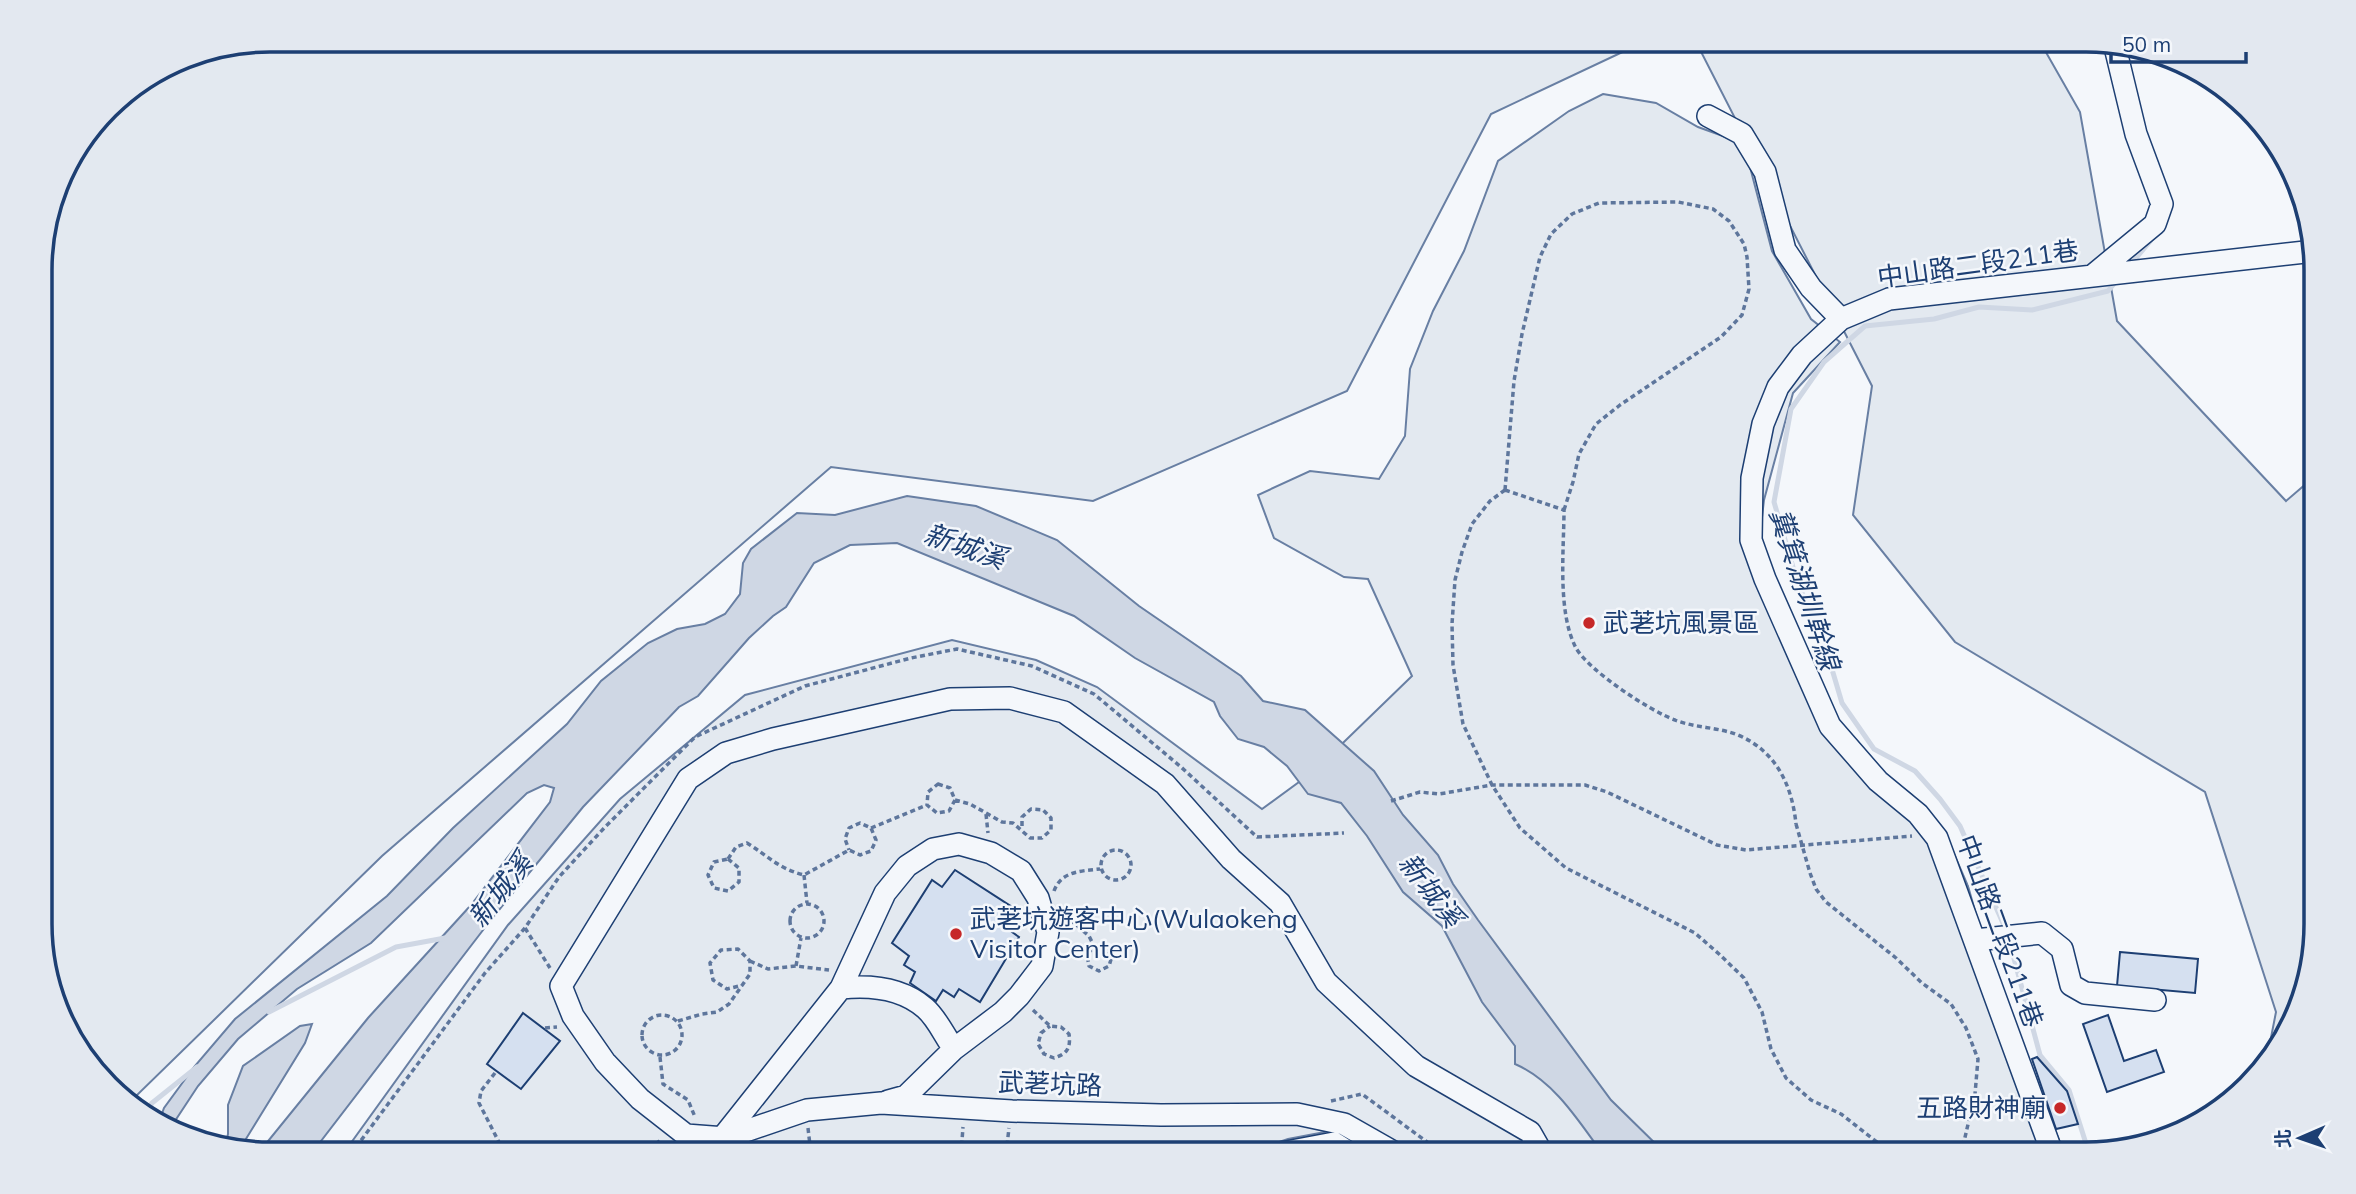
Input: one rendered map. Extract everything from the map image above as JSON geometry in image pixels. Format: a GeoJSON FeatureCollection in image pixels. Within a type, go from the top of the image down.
{"type":"FeatureCollection","features":[{"type":"Feature","properties":{"kind":"street"},"geometry":{"type":"LineString","coordinates":[[2098,275],[2155,224],[2162,204],[2136,134],[2117,55]]}},
{"type":"Feature","properties":{"kind":"street"},"geometry":{"type":"LineString","coordinates":[[1708,116],[1742,134],[1765,172],[1785,250],[1811,288],[1841,319]]}},
{"type":"Feature","properties":{"kind":"street","name":"中山路二段211巷"},"geometry":{"type":"LineString","coordinates":[[2048,1141],[1991,938],[1937,838],[1918,814],[1878,781],[1830,726],[1765,579],[1751,540],[1752,478],[1763,424],[1779,387],[1802,355],[1841,319],[1889,299],[2303,252]]}},
{"type":"Feature","properties":{"kind":"street"},"geometry":{"type":"LineString","coordinates":[[709,1142],[686,1135],[640,1099],[605,1062],[573,1016],[561,986],[688,779],[726,753],[773,739],[950,699],[1010,698],[1064,712],[1165,784],[1231,859],[1280,903],[1326,982],[1416,1066],[1530,1132],[1535,1141]]}},
{"type":"Feature","properties":{"kind":"street"},"geometry":{"type":"LineString","coordinates":[[723,1142],[722,1138],[844,982],[885,892],[907,866],[933,849],[959,844],[991,853],[1021,871],[1038,898],[1048,932],[1042,966],[1003,1012],[954,1049],[906,1096],[881,1103]]}},
{"type":"Feature","properties":{"kind":"street"},"geometry":{"type":"LineString","coordinates":[[1991,938],[2042,933],[2062,950],[2071,985],[2085,993],[2155,1000]]}},
{"type":"Feature","properties":{"kind":"street"},"geometry":{"type":"LineString","coordinates":[[844,982],[898,992],[926,1009],[954,1049]]}},
{"type":"Feature","properties":{"kind":"street","name":"武荖坑路"},"geometry":{"type":"LineString","coordinates":[[734,1142],[807,1111],[881,1103],[1012,1111],[1161,1115],[1297,1114],[1345,1125],[1374,1141]]}},
{"type":"Feature","properties":{"kind":"path"},"geometry":{"type":"LineString","coordinates":[[1505,491],[1514,381],[1521,334],[1540,257],[1551,233],[1572,214],[1599,203],[1678,202],[1713,209],[1729,221],[1744,244],[1747,257],[1749,289],[1742,315],[1721,337],[1620,405],[1596,425],[1579,454],[1564,510],[1564,587],[1569,626],[1577,649],[1596,672],[1607,680],[1674,720],[1737,735],[1771,756],[1793,801],[1796,824],[1816,889],[1826,902],[1951,1004],[1966,1028],[1978,1059],[1975,1094],[1964,1141]]}},
{"type":"Feature","properties":{"kind":"path"},"geometry":{"type":"LineString","coordinates":[[1564,510],[1505,491],[1490,500],[1472,524],[1462,552],[1455,580],[1453,665],[1463,724],[1492,785],[1520,828],[1566,868],[1695,933],[1719,954],[1744,978],[1762,1012],[1771,1049],[1786,1079],[1811,1100],[1842,1114],[1876,1141]]}},
{"type":"Feature","properties":{"kind":"path"},"geometry":{"type":"LineString","coordinates":[[1181,767],[1257,837],[1343,833]]}},
{"type":"Feature","properties":{"kind":"path"},"geometry":{"type":"LineString","coordinates":[[927,805],[928,792],[938,784],[950,788],[955,800]]}},
{"type":"Feature","properties":{"kind":"path"},"geometry":{"type":"LineString","coordinates":[[1391,801],[1419,792],[1439,794],[1492,785],[1585,785],[1607,792],[1717,845],[1746,850],[1884,837],[1937,838]]}},
{"type":"Feature","properties":{"kind":"path"},"geometry":{"type":"LineString","coordinates":[[927,805],[937,813],[949,811],[955,800]]}},
{"type":"Feature","properties":{"kind":"path"},"geometry":{"type":"LineString","coordinates":[[955,800],[970,804],[1002,822],[1013,823],[1030,838],[1042,838],[1051,830],[1051,818],[1043,810],[1031,809],[1023,817],[1022,829]]}},
{"type":"Feature","properties":{"kind":"path"},"geometry":{"type":"LineString","coordinates":[[872,828],[876,840],[871,851],[859,855],[849,850],[845,839],[849,828],[860,824],[872,828],[927,805]]}},
{"type":"Feature","properties":{"kind":"path"},"geometry":{"type":"LineString","coordinates":[[728,859],[739,868],[739,882],[728,891],[714,888],[708,875],[714,862],[728,859],[736,847],[747,843],[773,863],[804,875],[849,850]]}},
{"type":"Feature","properties":{"kind":"path"},"geometry":{"type":"LineString","coordinates":[[1120,850],[1129,856],[1131,867],[1127,877],[1117,881],[1107,878],[1100,869],[1102,858],[1109,851],[1120,850]]}},
{"type":"Feature","properties":{"kind":"path"},"geometry":{"type":"LineString","coordinates":[[1038,898],[1052,896],[1057,883],[1067,874],[1100,869]]}},
{"type":"Feature","properties":{"kind":"path"},"geometry":{"type":"LineString","coordinates":[[804,875],[807,903]]}},
{"type":"Feature","properties":{"kind":"path"},"geometry":{"type":"LineString","coordinates":[[1038,898],[1051,904],[1074,923],[1089,936],[1094,946]]}},
{"type":"Feature","properties":{"kind":"path"},"geometry":{"type":"LineString","coordinates":[[807,903],[819,907],[825,918],[823,930],[813,939],[801,938],[789,926],[792,910],[807,903]]}},
{"type":"Feature","properties":{"kind":"path"},"geometry":{"type":"LineString","coordinates":[[360,1142],[485,973],[524,928],[561,986]]}},
{"type":"Feature","properties":{"kind":"path"},"geometry":{"type":"LineString","coordinates":[[796,966],[801,938]]}},
{"type":"Feature","properties":{"kind":"path"},"geometry":{"type":"LineString","coordinates":[[1094,946],[1105,947],[1112,956],[1109,966],[1099,971],[1089,966],[1087,955],[1094,946]]}},
{"type":"Feature","properties":{"kind":"path"},"geometry":{"type":"LineString","coordinates":[[743,985],[727,989],[713,980],[710,963],[721,950],[738,949],[750,961],[768,969],[796,966],[822,968],[844,982]]}},
{"type":"Feature","properties":{"kind":"path"},"geometry":{"type":"LineString","coordinates":[[678,1021],[684,1037],[676,1052],[660,1057],[646,1049],[641,1033],[649,1019],[664,1014],[678,1021],[717,1012],[729,1004],[743,985],[750,974],[750,961]]}},
{"type":"Feature","properties":{"kind":"path"},"geometry":{"type":"LineString","coordinates":[[1019,996],[1050,1026],[1061,1027],[1069,1034],[1070,1045],[1064,1055],[1054,1058],[1044,1054],[1038,1044],[1041,1033],[1050,1026]]}},
{"type":"Feature","properties":{"kind":"path"},"geometry":{"type":"LineString","coordinates":[[660,1057],[663,1084],[688,1100],[699,1125]]}},
{"type":"Feature","properties":{"kind":"path"},"geometry":{"type":"LineString","coordinates":[[495,1073],[481,1091],[479,1103],[499,1142]]}},
{"type":"Feature","properties":{"kind":"path"},"geometry":{"type":"LineString","coordinates":[[962,1142],[965,1108]]}},
{"type":"Feature","properties":{"kind":"path"},"geometry":{"type":"LineString","coordinates":[[807,1111],[810,1142]]}},
{"type":"Feature","properties":{"kind":"path"},"geometry":{"type":"LineString","coordinates":[[1008,1142],[1012,1111]]}},
{"type":"Feature","properties":{"kind":"shaded area"},"geometry":{"type":"Polygon","coordinates":[[[1622,52],[1491,114],[1347,391],[1093,501],[831,467],[382,856],[137,1095],[116,1078],[82,1033],[60,980],[52,924],[53,256],[60,214],[82,161],[116,116],[149,89],[200,64],[256,53],[1622,52]]]}},
{"type":"Feature","properties":{"kind":"shaded area"},"geometry":{"type":"Polygon","coordinates":[[[1701,52],[2046,52],[2080,112],[2117,321],[2286,501],[2304,486],[2304,924],[2296,980],[2287,1007],[2271,1038],[2276,1012],[2205,792],[1955,642],[1853,515],[1872,386],[1701,52]]]}},
{"type":"Feature","properties":{"kind":"shaded area","name":"武荖坑風景區"},"geometry":{"type":"Polygon","coordinates":[[[1603,94],[1656,103],[1698,127],[1734,140],[1750,167],[1772,251],[1811,319],[1840,342],[1793,393],[1764,500],[1759,543],[1838,722],[1862,757],[1912,795],[1945,833],[1968,886],[1987,953],[2059,1141],[1350,1141],[1335,1130],[1281,1141],[352,1142],[508,925],[620,799],[745,695],[952,640],[1036,660],[1097,687],[1262,809],[1314,771],[1412,676],[1368,579],[1344,577],[1274,538],[1258,495],[1310,471],[1379,479],[1405,436],[1410,369],[1433,311],[1464,251],[1498,161],[1569,111],[1603,94]]]}},
{"type":"Feature","properties":{"kind":"water","name":"新城溪"},"geometry":{"type":"Polygon","coordinates":[[[907,496],[976,506],[1057,540],[1139,606],[1241,676],[1263,701],[1305,710],[1374,771],[1403,815],[1438,855],[1453,884],[1478,920],[1611,1100],[1653,1141],[1593,1141],[1542,1080],[1515,1064],[1515,1046],[1482,1002],[1442,926],[1403,892],[1367,836],[1341,803],[1308,794],[1287,766],[1264,747],[1238,739],[1220,716],[1214,702],[1135,658],[1074,616],[897,543],[850,545],[814,563],[786,607],[749,638],[698,696],[679,707],[583,807],[490,921],[320,1142],[267,1142],[368,1018],[471,905],[550,802],[554,788],[544,785],[527,793],[371,943],[297,989],[238,1039],[198,1086],[176,1120],[162,1112],[194,1067],[235,1019],[387,896],[453,828],[567,724],[601,681],[648,643],[677,629],[705,624],[725,614],[740,594],[743,563],[751,549],[797,513],[835,515],[907,496]]]}},
{"type":"Feature","properties":{"kind":"water"},"geometry":{"type":"Polygon","coordinates":[[[312,1024],[305,1043],[245,1140],[227,1137],[228,1105],[243,1066],[300,1026],[312,1024]]]}},
{"type":"Feature","properties":{"kind":"building","name":"武荖坑遊客中心(Wulaokeng Visitor Center)"},"geometry":{"type":"Polygon","coordinates":[[[955,870],[1023,914],[1012,932],[1019,937],[980,1002],[959,989],[954,997],[943,990],[936,1001],[910,983],[915,972],[904,965],[909,956],[892,943],[932,880],[942,887],[955,870]]]}},
{"type":"Feature","properties":{"kind":"building"},"geometry":{"type":"Polygon","coordinates":[[[2120,952],[2198,959],[2195,993],[2117,986],[2120,952]]]}},
{"type":"Feature","properties":{"kind":"building"},"geometry":{"type":"Polygon","coordinates":[[[523,1013],[560,1041],[521,1089],[487,1064],[523,1013]]]}},
{"type":"Feature","properties":{"kind":"building"},"geometry":{"type":"Polygon","coordinates":[[[2108,1015],[2124,1061],[2156,1050],[2164,1072],[2107,1092],[2083,1024],[2108,1015]]]}},
{"type":"Feature","properties":{"kind":"building","name":"五路財神廟"},"geometry":{"type":"Polygon","coordinates":[[[2037,1057],[2067,1091],[2078,1124],[2056,1129],[2032,1059],[2037,1057]]]}},
{"type":"Feature","properties":{"kind":"waterway","name":"糞箕湖圳幹線"},"geometry":{"type":"LineString","coordinates":[[2131,264],[2152,239]]}},
{"type":"Feature","properties":{"kind":"waterway","name":"糞箕湖圳幹線"},"geometry":{"type":"LineString","coordinates":[[2006,930],[1960,826],[1915,771],[1874,749],[1842,703],[1826,649],[1797,581],[1774,502],[1791,409],[1824,362],[1865,326],[1934,319],[1979,307],[2032,310],[2108,291],[2118,279]]}},
{"type":"Feature","properties":{"kind":"waterway"},"geometry":{"type":"LineString","coordinates":[[269,1012],[396,947],[445,938]]}},
{"type":"Feature","properties":{"kind":"waterway","name":"糞箕湖圳幹線"},"geometry":{"type":"LineString","coordinates":[[2009,940],[2040,1055],[2069,1090],[2085,1141]]}},
{"type":"Feature","properties":{"kind":"waterway"},"geometry":{"type":"LineString","coordinates":[[150,1106],[197,1067]]}},
{"type":"Feature","properties":{"kind":"place","name":"武荖坑風景區"},"geometry":{"type":"Point","coordinates":[1589,623]}},
{"type":"Feature","properties":{"kind":"place","name":"武荖坑遊客中心(Wulaokeng Visitor Center)"},"geometry":{"type":"Point","coordinates":[956,934]}},
{"type":"Feature","properties":{"kind":"place","name":"五路財神廟"},"geometry":{"type":"Point","coordinates":[2060,1108]}}]}
